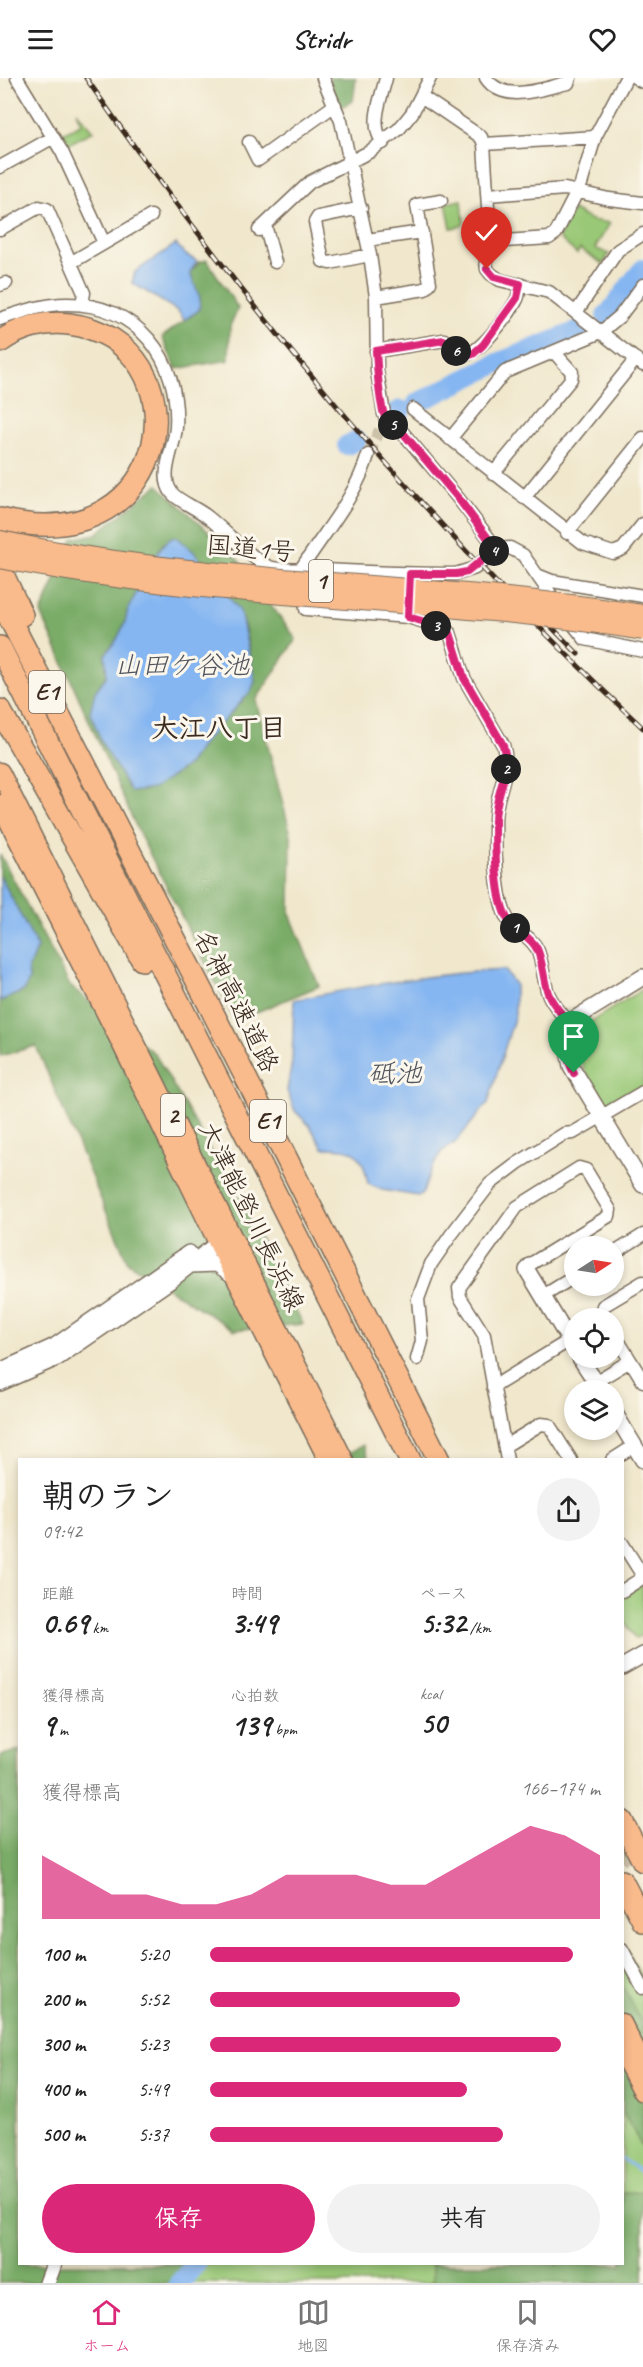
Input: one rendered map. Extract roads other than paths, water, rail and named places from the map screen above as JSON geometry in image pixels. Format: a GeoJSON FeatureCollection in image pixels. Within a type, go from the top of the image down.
{"type":"FeatureCollection","features":[{"type":"Feature","properties":{"kind":"highway"},"geometry":{"type":"LineString","coordinates":[[0,342],[20,330],[52,324],[84,327],[103,335],[130,356],[143,374],[151,395],[156,421],[154,443],[144,471],[130,491],[110,507],[86,518],[65,523],[38,524],[2,520]]}},
{"type":"Feature","properties":{"kind":"highway","name":"国道1号"},"geometry":{"type":"LineString","coordinates":[[0,541],[133,564],[256,577],[490,594],[643,615]]}},
{"type":"Feature","properties":{"kind":"highway","name":"国道1号"},"geometry":{"type":"LineString","coordinates":[[0,558],[73,571],[172,584],[413,610],[541,615],[643,630]]}},
{"type":"Feature","properties":{"kind":"highway"},"geometry":{"type":"LineString","coordinates":[[0,568],[95,783]]}},
{"type":"Feature","properties":{"kind":"highway"},"geometry":{"type":"LineString","coordinates":[[390,586],[488,583],[578,591],[643,602]]}},
{"type":"Feature","properties":{"kind":"highway","name":"名神高速道路"},"geometry":{"type":"LineString","coordinates":[[0,600],[438,1458]]}},
{"type":"Feature","properties":{"kind":"highway"},"geometry":{"type":"LineString","coordinates":[[413,610],[643,643]]}},
{"type":"Feature","properties":{"kind":"highway","name":"名神高速道路"},"geometry":{"type":"LineString","coordinates":[[0,647],[94,837],[290,1218],[409,1458]]}},
{"type":"Feature","properties":{"kind":"highway"},"geometry":{"type":"LineString","coordinates":[[0,710],[195,1057],[290,1218]]}},
{"type":"Feature","properties":{"kind":"highway"},"geometry":{"type":"LineString","coordinates":[[624,1825],[643,1862]]}},
{"type":"Feature","properties":{"kind":"highway"},"geometry":{"type":"LineString","coordinates":[[624,1885],[643,1921]]}},
{"type":"Feature","properties":{"kind":"main road","name":"大津能登川長浜線"},"geometry":{"type":"LineString","coordinates":[[0,772],[222,1237],[236,1278],[327,1458]]}},
{"type":"Feature","properties":{"kind":"main road","name":"大津能登川長浜線"},"geometry":{"type":"LineString","coordinates":[[0,804],[222,1237],[343,1458]]}},
{"type":"Feature","properties":{"kind":"main road"},"geometry":{"type":"LineString","coordinates":[[624,2027],[643,2066]]}},
{"type":"Feature","properties":{"kind":"main road"},"geometry":{"type":"LineString","coordinates":[[624,2057],[643,2092]]}},
{"type":"Feature","properties":{"kind":"street"},"geometry":{"type":"LineString","coordinates":[[17,78],[52,138],[63,152],[104,243]]}},
{"type":"Feature","properties":{"kind":"street"},"geometry":{"type":"LineString","coordinates":[[323,78],[335,105],[351,161],[370,255],[376,297],[376,351],[384,426],[398,427],[458,498],[496,549]]}},
{"type":"Feature","properties":{"kind":"street"},"geometry":{"type":"LineString","coordinates":[[383,143],[376,134],[375,125],[386,78]]}},
{"type":"Feature","properties":{"kind":"street"},"geometry":{"type":"LineString","coordinates":[[275,262],[262,227],[310,182],[383,143],[399,129],[430,78]]}},
{"type":"Feature","properties":{"kind":"street"},"geometry":{"type":"LineString","coordinates":[[486,78],[488,82],[513,94],[568,83],[570,78]]}},
{"type":"Feature","properties":{"kind":"street"},"geometry":{"type":"LineString","coordinates":[[488,242],[549,238],[556,232],[577,192],[595,137],[626,78]]}},
{"type":"Feature","properties":{"kind":"street"},"geometry":{"type":"LineString","coordinates":[[636,78],[643,81]]}},
{"type":"Feature","properties":{"kind":"street"},"geometry":{"type":"LineString","coordinates":[[421,96],[481,137],[484,144],[488,242],[486,261],[490,274],[500,280],[549,292],[577,311],[639,362],[524,498]]}},
{"type":"Feature","properties":{"kind":"street"},"geometry":{"type":"LineString","coordinates":[[249,142],[258,160],[335,105]]}},
{"type":"Feature","properties":{"kind":"street"},"geometry":{"type":"LineString","coordinates":[[484,144],[595,137]]}},
{"type":"Feature","properties":{"kind":"street"},"geometry":{"type":"LineString","coordinates":[[0,167],[52,138]]}},
{"type":"Feature","properties":{"kind":"street"},"geometry":{"type":"LineString","coordinates":[[487,195],[565,189],[609,199],[643,203]]}},
{"type":"Feature","properties":{"kind":"street"},"geometry":{"type":"LineString","coordinates":[[376,297],[425,290],[430,283],[417,205],[441,201]]}},
{"type":"Feature","properties":{"kind":"street"},"geometry":{"type":"LineString","coordinates":[[0,228],[39,207],[47,209],[84,293],[82,304]]}},
{"type":"Feature","properties":{"kind":"street"},"geometry":{"type":"LineString","coordinates":[[361,208],[318,217],[315,222],[323,261],[330,263],[370,255]]}},
{"type":"Feature","properties":{"kind":"street"},"geometry":{"type":"LineString","coordinates":[[72,262],[151,216]]}},
{"type":"Feature","properties":{"kind":"street"},"geometry":{"type":"LineString","coordinates":[[367,240],[422,232]]}},
{"type":"Feature","properties":{"kind":"street"},"geometry":{"type":"LineString","coordinates":[[577,311],[618,250],[643,234]]}},
{"type":"Feature","properties":{"kind":"street"},"geometry":{"type":"LineString","coordinates":[[376,351],[444,340],[463,356],[473,354],[483,345],[517,298],[520,284]]}},
{"type":"Feature","properties":{"kind":"street"},"geometry":{"type":"LineString","coordinates":[[450,439],[505,372],[601,332],[638,302],[643,285]]}},
{"type":"Feature","properties":{"kind":"street"},"geometry":{"type":"LineString","coordinates":[[0,319],[37,308],[82,304],[115,314],[137,327],[154,344],[172,381],[176,404],[176,428],[166,477],[172,493],[179,500],[189,503],[208,516],[270,567],[456,574],[467,572],[496,549],[517,550],[585,639],[643,651]]}},
{"type":"Feature","properties":{"kind":"street"},"geometry":{"type":"LineString","coordinates":[[493,474],[571,379],[572,372],[554,352]]}},
{"type":"Feature","properties":{"kind":"street"},"geometry":{"type":"LineString","coordinates":[[413,410],[567,533],[583,543],[613,553],[639,538],[643,524]]}},
{"type":"Feature","properties":{"kind":"street"},"geometry":{"type":"LineString","coordinates":[[567,533],[643,438]]}},
{"type":"Feature","properties":{"kind":"street"},"geometry":{"type":"LineString","coordinates":[[368,455],[354,492],[326,537],[302,569],[306,609],[413,610],[450,633],[464,678],[503,745],[507,757],[506,771],[495,805],[497,873],[502,905],[513,927],[537,948],[550,998],[569,1023]]}},
{"type":"Feature","properties":{"kind":"street"},"geometry":{"type":"LineString","coordinates":[[410,574],[413,610]]}},
{"type":"Feature","properties":{"kind":"street"},"geometry":{"type":"LineString","coordinates":[[537,575],[552,581],[643,596]]}},
{"type":"Feature","properties":{"kind":"street"},"geometry":{"type":"LineString","coordinates":[[643,977],[569,1023],[565,1033],[571,1066],[643,1185]]}},
{"type":"Feature","properties":{"kind":"street"},"geometry":{"type":"LineString","coordinates":[[417,1359],[422,1341],[418,1299],[424,1280],[431,1264],[490,1185],[518,1162],[564,1134],[573,1133],[643,1092]]}},
{"type":"Feature","properties":{"kind":"street"},"geometry":{"type":"LineString","coordinates":[[507,1458],[484,1335],[460,1297],[459,1288],[521,1203],[579,1168],[586,1170],[610,1210],[609,1216],[529,1265],[527,1270],[564,1331]]}},
{"type":"Feature","properties":{"kind":"street"},"geometry":{"type":"LineString","coordinates":[[624,1247],[643,1235]]}},
{"type":"Feature","properties":{"kind":"street"},"geometry":{"type":"LineString","coordinates":[[0,1383],[57,1358],[189,1266],[222,1237]]}},
{"type":"Feature","properties":{"kind":"street"},"geometry":{"type":"LineString","coordinates":[[0,1371],[34,1357],[62,1341],[222,1237]]}},
{"type":"Feature","properties":{"kind":"street"},"geometry":{"type":"LineString","coordinates":[[189,1266],[217,1264],[236,1278]]}},
{"type":"Feature","properties":{"kind":"street"},"geometry":{"type":"LineString","coordinates":[[602,1308],[643,1282]]}},
{"type":"Feature","properties":{"kind":"street"},"geometry":{"type":"LineString","coordinates":[[543,1296],[564,1283]]}},
{"type":"Feature","properties":{"kind":"street"},"geometry":{"type":"LineString","coordinates":[[494,1387],[564,1348]]}},
{"type":"Feature","properties":{"kind":"street"},"geometry":{"type":"LineString","coordinates":[[624,1351],[643,1381]]}},
{"type":"Feature","properties":{"kind":"street"},"geometry":{"type":"LineString","coordinates":[[606,1380],[630,1361]]}},
{"type":"Feature","properties":{"kind":"street"},"geometry":{"type":"LineString","coordinates":[[505,1446],[541,1424],[549,1425],[570,1458]]}},
{"type":"Feature","properties":{"kind":"street"},"geometry":{"type":"LineString","coordinates":[[624,1429],[643,1460]]}},
{"type":"Feature","properties":{"kind":"street"},"geometry":{"type":"LineString","coordinates":[[615,1458],[634,1446]]}},
{"type":"Feature","properties":{"kind":"street"},"geometry":{"type":"LineString","coordinates":[[624,1546],[641,1573],[639,1580],[624,1590]]}},
{"type":"Feature","properties":{"kind":"street"},"geometry":{"type":"LineString","coordinates":[[624,1666],[643,1655]]}},
{"type":"Feature","properties":{"kind":"street"},"geometry":{"type":"LineString","coordinates":[[624,1953],[643,1988]]}},
{"type":"Feature","properties":{"kind":"street"},"geometry":{"type":"LineString","coordinates":[[47,2283],[54,2265]]}},
{"type":"Feature","properties":{"kind":"water"},"geometry":{"type":"Polygon","coordinates":[[[176,244],[186,255],[197,261],[190,273],[200,298],[199,310],[184,320],[178,311],[132,283],[135,272],[176,244]]]}},
{"type":"Feature","properties":{"kind":"water","name":"山田ケ谷池"},"geometry":{"type":"Polygon","coordinates":[[[171,537],[177,537],[194,552],[240,611],[255,681],[251,691],[205,741],[188,765],[153,789],[131,792],[102,743],[90,712],[95,692],[107,675],[105,655],[117,639],[125,623],[128,609],[159,550],[171,537]]]}},
{"type":"Feature","properties":{"kind":"water"},"geometry":{"type":"Polygon","coordinates":[[[0,876],[37,947],[28,969],[29,980],[24,991],[0,1001],[0,876]]]}},
{"type":"Feature","properties":{"kind":"water","name":"砥池"},"geometry":{"type":"Polygon","coordinates":[[[504,970],[515,984],[515,1015],[488,1103],[455,1143],[442,1151],[430,1172],[423,1193],[418,1196],[382,1190],[368,1184],[363,1165],[356,1154],[343,1149],[323,1148],[310,1126],[295,1111],[287,1091],[292,1062],[294,1000],[399,981],[504,970]]]}},
{"type":"Feature","properties":{"kind":"waterway"},"geometry":{"type":"LineString","coordinates":[[606,316],[643,269]]}},
{"type":"Feature","properties":{"kind":"waterway"},"geometry":{"type":"LineString","coordinates":[[417,403],[500,362],[585,328]]}},
{"type":"Feature","properties":{"kind":"waterway"},"geometry":{"type":"LineString","coordinates":[[391,415],[401,410]]}},
{"type":"Feature","properties":{"kind":"waterway"},"geometry":{"type":"LineString","coordinates":[[347,445],[357,441]]}},
{"type":"Feature","properties":{"kind":"waterway"},"geometry":{"type":"LineString","coordinates":[[624,2160],[643,2173]]}},
{"type":"Feature","properties":{"kind":"waterway"},"geometry":{"type":"LineString","coordinates":[[179,2283],[195,2265]]}},
{"type":"Feature","properties":{"kind":"tunnel"},"geometry":{"type":"LineString","coordinates":[[368,455],[380,430]]}},
{"type":"Feature","properties":{"kind":"tunnel"},"geometry":{"type":"LineString","coordinates":[[624,1859],[638,1845]]}},
{"type":"Feature","properties":{"kind":"railway"},"geometry":{"type":"LineString","coordinates":[[86,78],[212,251],[347,418],[491,577],[643,728]]}},
{"type":"Feature","properties":{"kind":"railway"},"geometry":{"type":"LineString","coordinates":[[532,607],[578,654]]}},
{"type":"Feature","properties":{"kind":"district","name":"大江八丁目"},"geometry":{"type":"Point","coordinates":[219,728]}}]}
